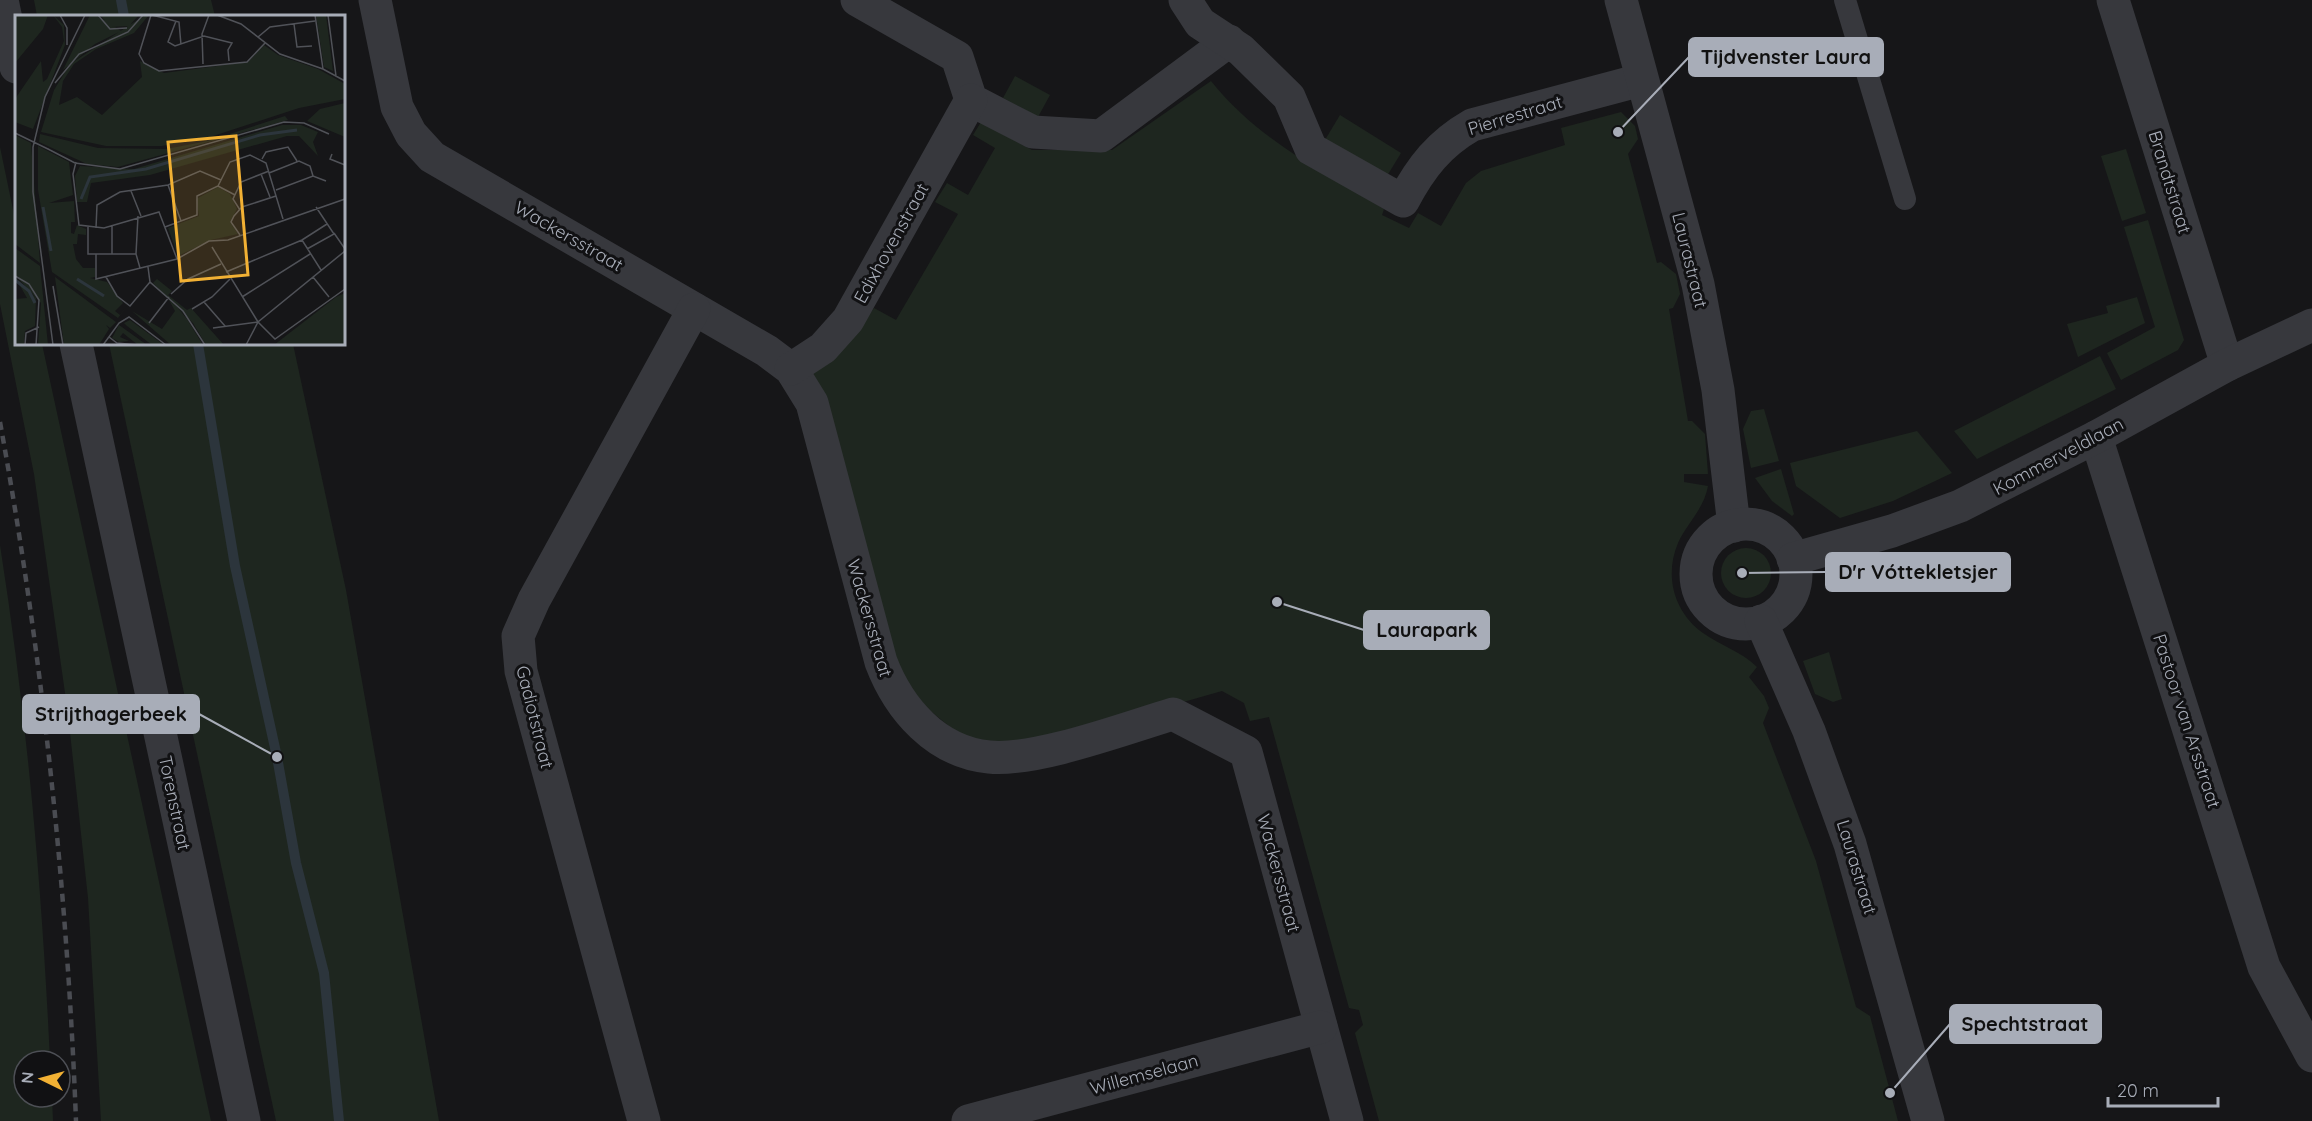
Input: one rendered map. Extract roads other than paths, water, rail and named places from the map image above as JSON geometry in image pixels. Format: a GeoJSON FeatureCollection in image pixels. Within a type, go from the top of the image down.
{"type":"FeatureCollection","features":[{"type":"Feature","properties":{"kind":"street"},"geometry":{"type":"LineString","coordinates":[[2,0],[15,62]]}},
{"type":"Feature","properties":{"kind":"street","name":"Wackersstraat"},"geometry":{"type":"LineString","coordinates":[[375,0],[397,107],[411,134],[432,157],[741,334],[791,369],[812,403],[881,662],[890,687],[905,708],[926,730],[946,743],[968,752],[990,757],[1017,756],[1065,745],[1173,714],[1246,752],[1347,1121]]}},
{"type":"Feature","properties":{"kind":"street"},"geometry":{"type":"LineString","coordinates":[[857,0],[957,57],[971,100],[1033,132],[1101,136],[1229,41]]}},
{"type":"Feature","properties":{"kind":"street","name":"Pierrestraat"},"geometry":{"type":"LineString","coordinates":[[1185,0],[1200,23],[1252,59],[1289,97],[1311,149],[1403,201],[1419,171],[1434,153],[1451,137],[1472,125],[1641,80]]}},
{"type":"Feature","properties":{"kind":"street","name":"Laurastraat"},"geometry":{"type":"LineString","coordinates":[[1621,0],[1698,284],[1718,390],[1734,526]]}},
{"type":"Feature","properties":{"kind":"street","name":"Brandtstraat"},"geometry":{"type":"LineString","coordinates":[[2113,0],[2227,365]]}},
{"type":"Feature","properties":{"kind":"street","name":"Edixhovenstraat"},"geometry":{"type":"LineString","coordinates":[[791,369],[823,348],[848,321],[971,100]]}},
{"type":"Feature","properties":{"kind":"street","name":"Gadiotstraat"},"geometry":{"type":"LineString","coordinates":[[644,1121],[521,671],[518,636],[534,600],[694,309]]}},
{"type":"Feature","properties":{"kind":"street","name":"Kommerveldlaan"},"geometry":{"type":"LineString","coordinates":[[1793,559],[1892,531],[1960,506],[2096,437],[2227,365],[2312,325]]}},
{"type":"Feature","properties":{"kind":"street","name":"Torenstraat"},"geometry":{"type":"LineString","coordinates":[[76,345],[244,1121]]}},
{"type":"Feature","properties":{"kind":"street","name":"Pastoor van Arsstraat"},"geometry":{"type":"LineString","coordinates":[[2096,437],[2264,967],[2312,1056]]}},
{"type":"Feature","properties":{"kind":"street"},"geometry":{"type":"LineString","coordinates":[[1754,525],[1773,532],[1787,546],[1793,559],[1796,578],[1790,597],[1778,612],[1761,621],[1739,623],[1719,616],[1709,606],[1698,587],[1697,566],[1706,546],[1721,531],[1734,526],[1754,525]]}},
{"type":"Feature","properties":{"kind":"street","name":"Laurastraat"},"geometry":{"type":"LineString","coordinates":[[1761,621],[1809,731],[1850,844],[1928,1121]]}},
{"type":"Feature","properties":{"kind":"street","name":"Willemselaan"},"geometry":{"type":"LineString","coordinates":[[968,1121],[1321,1027]]}},
{"type":"Feature","properties":{"kind":"lane"},"geometry":{"type":"LineString","coordinates":[[1845,0],[1905,199]]}},
{"type":"Feature","properties":{"kind":"waterway"},"geometry":{"type":"LineString","coordinates":[[121,0],[124,15]]}},
{"type":"Feature","properties":{"kind":"waterway"},"geometry":{"type":"LineString","coordinates":[[198,345],[235,566],[277,757],[296,863],[324,973],[339,1121]]}},
{"type":"Feature","properties":{"kind":"railway"},"geometry":{"type":"LineString","coordinates":[[0,422],[28,596],[50,770],[66,946],[76,1121]]}},
{"type":"Feature","properties":{"kind":"place","name":"Tijdvenster Laura"},"geometry":{"type":"Point","coordinates":[1618,132]}},
{"type":"Feature","properties":{"kind":"place","name":"D'r Vóttekletsjer"},"geometry":{"type":"Point","coordinates":[1742,573]}},
{"type":"Feature","properties":{"kind":"place","name":"Laurapark"},"geometry":{"type":"Point","coordinates":[1277,602]}},
{"type":"Feature","properties":{"kind":"place","name":"Strijthagerbeek"},"geometry":{"type":"Point","coordinates":[277,757]}},
{"type":"Feature","properties":{"kind":"place","name":"Spechtstraat"},"geometry":{"type":"Point","coordinates":[1890,1093]}}]}
